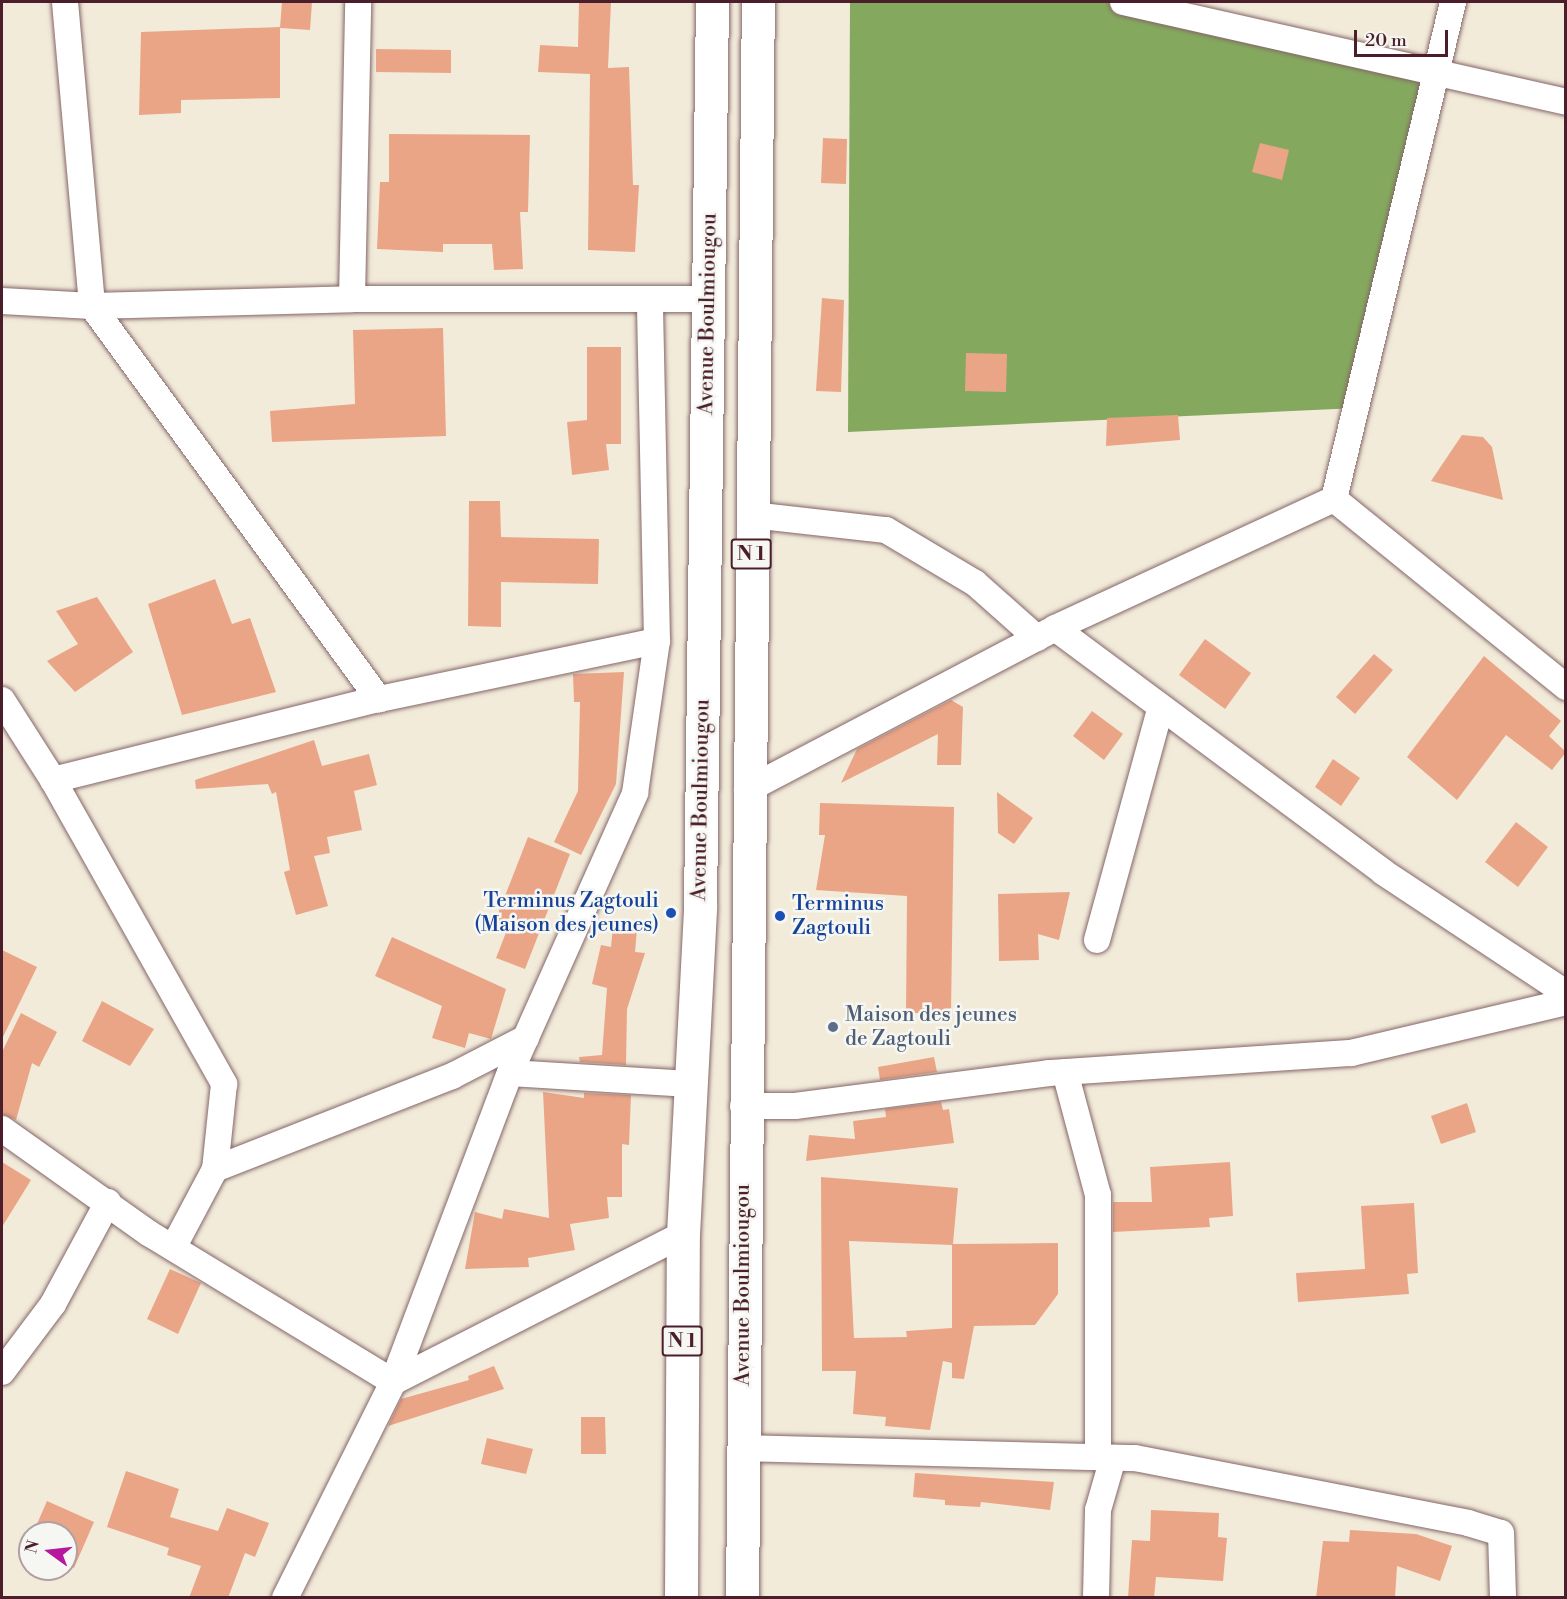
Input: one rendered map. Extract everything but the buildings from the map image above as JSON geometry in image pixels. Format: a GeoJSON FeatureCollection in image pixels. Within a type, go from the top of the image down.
{"type":"FeatureCollection","features":[{"type":"Feature","properties":{"kind":"highway","name":"Avenue Boulmiougou"},"geometry":{"type":"LineString","coordinates":[[681,1598],[682,1234],[700,905],[712,2]]}},
{"type":"Feature","properties":{"kind":"highway","name":"Avenue Boulmiougou"},"geometry":{"type":"LineString","coordinates":[[742,1598],[743,1106],[758,2]]}},
{"type":"Feature","properties":{"kind":"street"},"geometry":{"type":"LineString","coordinates":[[65,2],[92,306],[379,699]]}},
{"type":"Feature","properties":{"kind":"street"},"geometry":{"type":"LineString","coordinates":[[352,299],[358,2]]}},
{"type":"Feature","properties":{"kind":"street"},"geometry":{"type":"LineString","coordinates":[[1132,2],[1566,102]]}},
{"type":"Feature","properties":{"kind":"street"},"geometry":{"type":"LineString","coordinates":[[1334,499],[1417,167],[1434,72],[1453,2]]}},
{"type":"Feature","properties":{"kind":"street"},"geometry":{"type":"LineString","coordinates":[[2,301],[92,306],[352,299],[709,299]]}},
{"type":"Feature","properties":{"kind":"street"},"geometry":{"type":"LineString","coordinates":[[285,1598],[393,1382],[510,1073],[635,793],[657,641],[650,300]]}},
{"type":"Feature","properties":{"kind":"street"},"geometry":{"type":"LineString","coordinates":[[747,790],[1046,633],[1334,499]]}},
{"type":"Feature","properties":{"kind":"street"},"geometry":{"type":"LineString","coordinates":[[1334,499],[1566,687]]}},
{"type":"Feature","properties":{"kind":"street"},"geometry":{"type":"LineString","coordinates":[[752,515],[886,530],[975,584],[1160,709],[1383,872],[1566,993]]}},
{"type":"Feature","properties":{"kind":"street"},"geometry":{"type":"LineString","coordinates":[[52,780],[379,699],[657,641]]}},
{"type":"Feature","properties":{"kind":"street"},"geometry":{"type":"LineString","coordinates":[[2,700],[52,780],[224,1084],[215,1168],[173,1248]]}},
{"type":"Feature","properties":{"kind":"street"},"geometry":{"type":"LineString","coordinates":[[1097,940],[1160,709]]}},
{"type":"Feature","properties":{"kind":"street"},"geometry":{"type":"LineString","coordinates":[[743,1106],[795,1106],[1065,1072],[1351,1053],[1514,1019],[1566,1002]]}},
{"type":"Feature","properties":{"kind":"street"},"geometry":{"type":"LineString","coordinates":[[215,1168],[452,1076],[526,1038]]}},
{"type":"Feature","properties":{"kind":"street"},"geometry":{"type":"LineString","coordinates":[[1065,1072],[1098,1195],[1106,1457],[1098,1510],[1096,1598]]}},
{"type":"Feature","properties":{"kind":"street"},"geometry":{"type":"LineString","coordinates":[[510,1073],[690,1084]]}},
{"type":"Feature","properties":{"kind":"street"},"geometry":{"type":"LineString","coordinates":[[2,1129],[173,1248],[393,1382]]}},
{"type":"Feature","properties":{"kind":"street"},"geometry":{"type":"LineString","coordinates":[[2,1372],[53,1304],[108,1202]]}},
{"type":"Feature","properties":{"kind":"street"},"geometry":{"type":"LineString","coordinates":[[393,1382],[682,1234]]}},
{"type":"Feature","properties":{"kind":"street"},"geometry":{"type":"LineString","coordinates":[[743,1448],[1106,1457],[1501,1533],[1503,1598]]}},
{"type":"Feature","properties":{"kind":"green space"},"geometry":{"type":"Polygon","coordinates":[[[850,2],[1123,2],[1434,72],[1357,408],[848,432],[850,2]]]}},
{"type":"Feature","properties":{"kind":"place","name":"Terminus Zagtouli (Maison des jeunes)"},"geometry":{"type":"Point","coordinates":[671,913]}},
{"type":"Feature","properties":{"kind":"place","name":"Terminus Zagtouli"},"geometry":{"type":"Point","coordinates":[780,916]}},
{"type":"Feature","properties":{"kind":"place","name":"Maison des jeunes de Zagtouli"},"geometry":{"type":"Point","coordinates":[833,1027]}}]}
